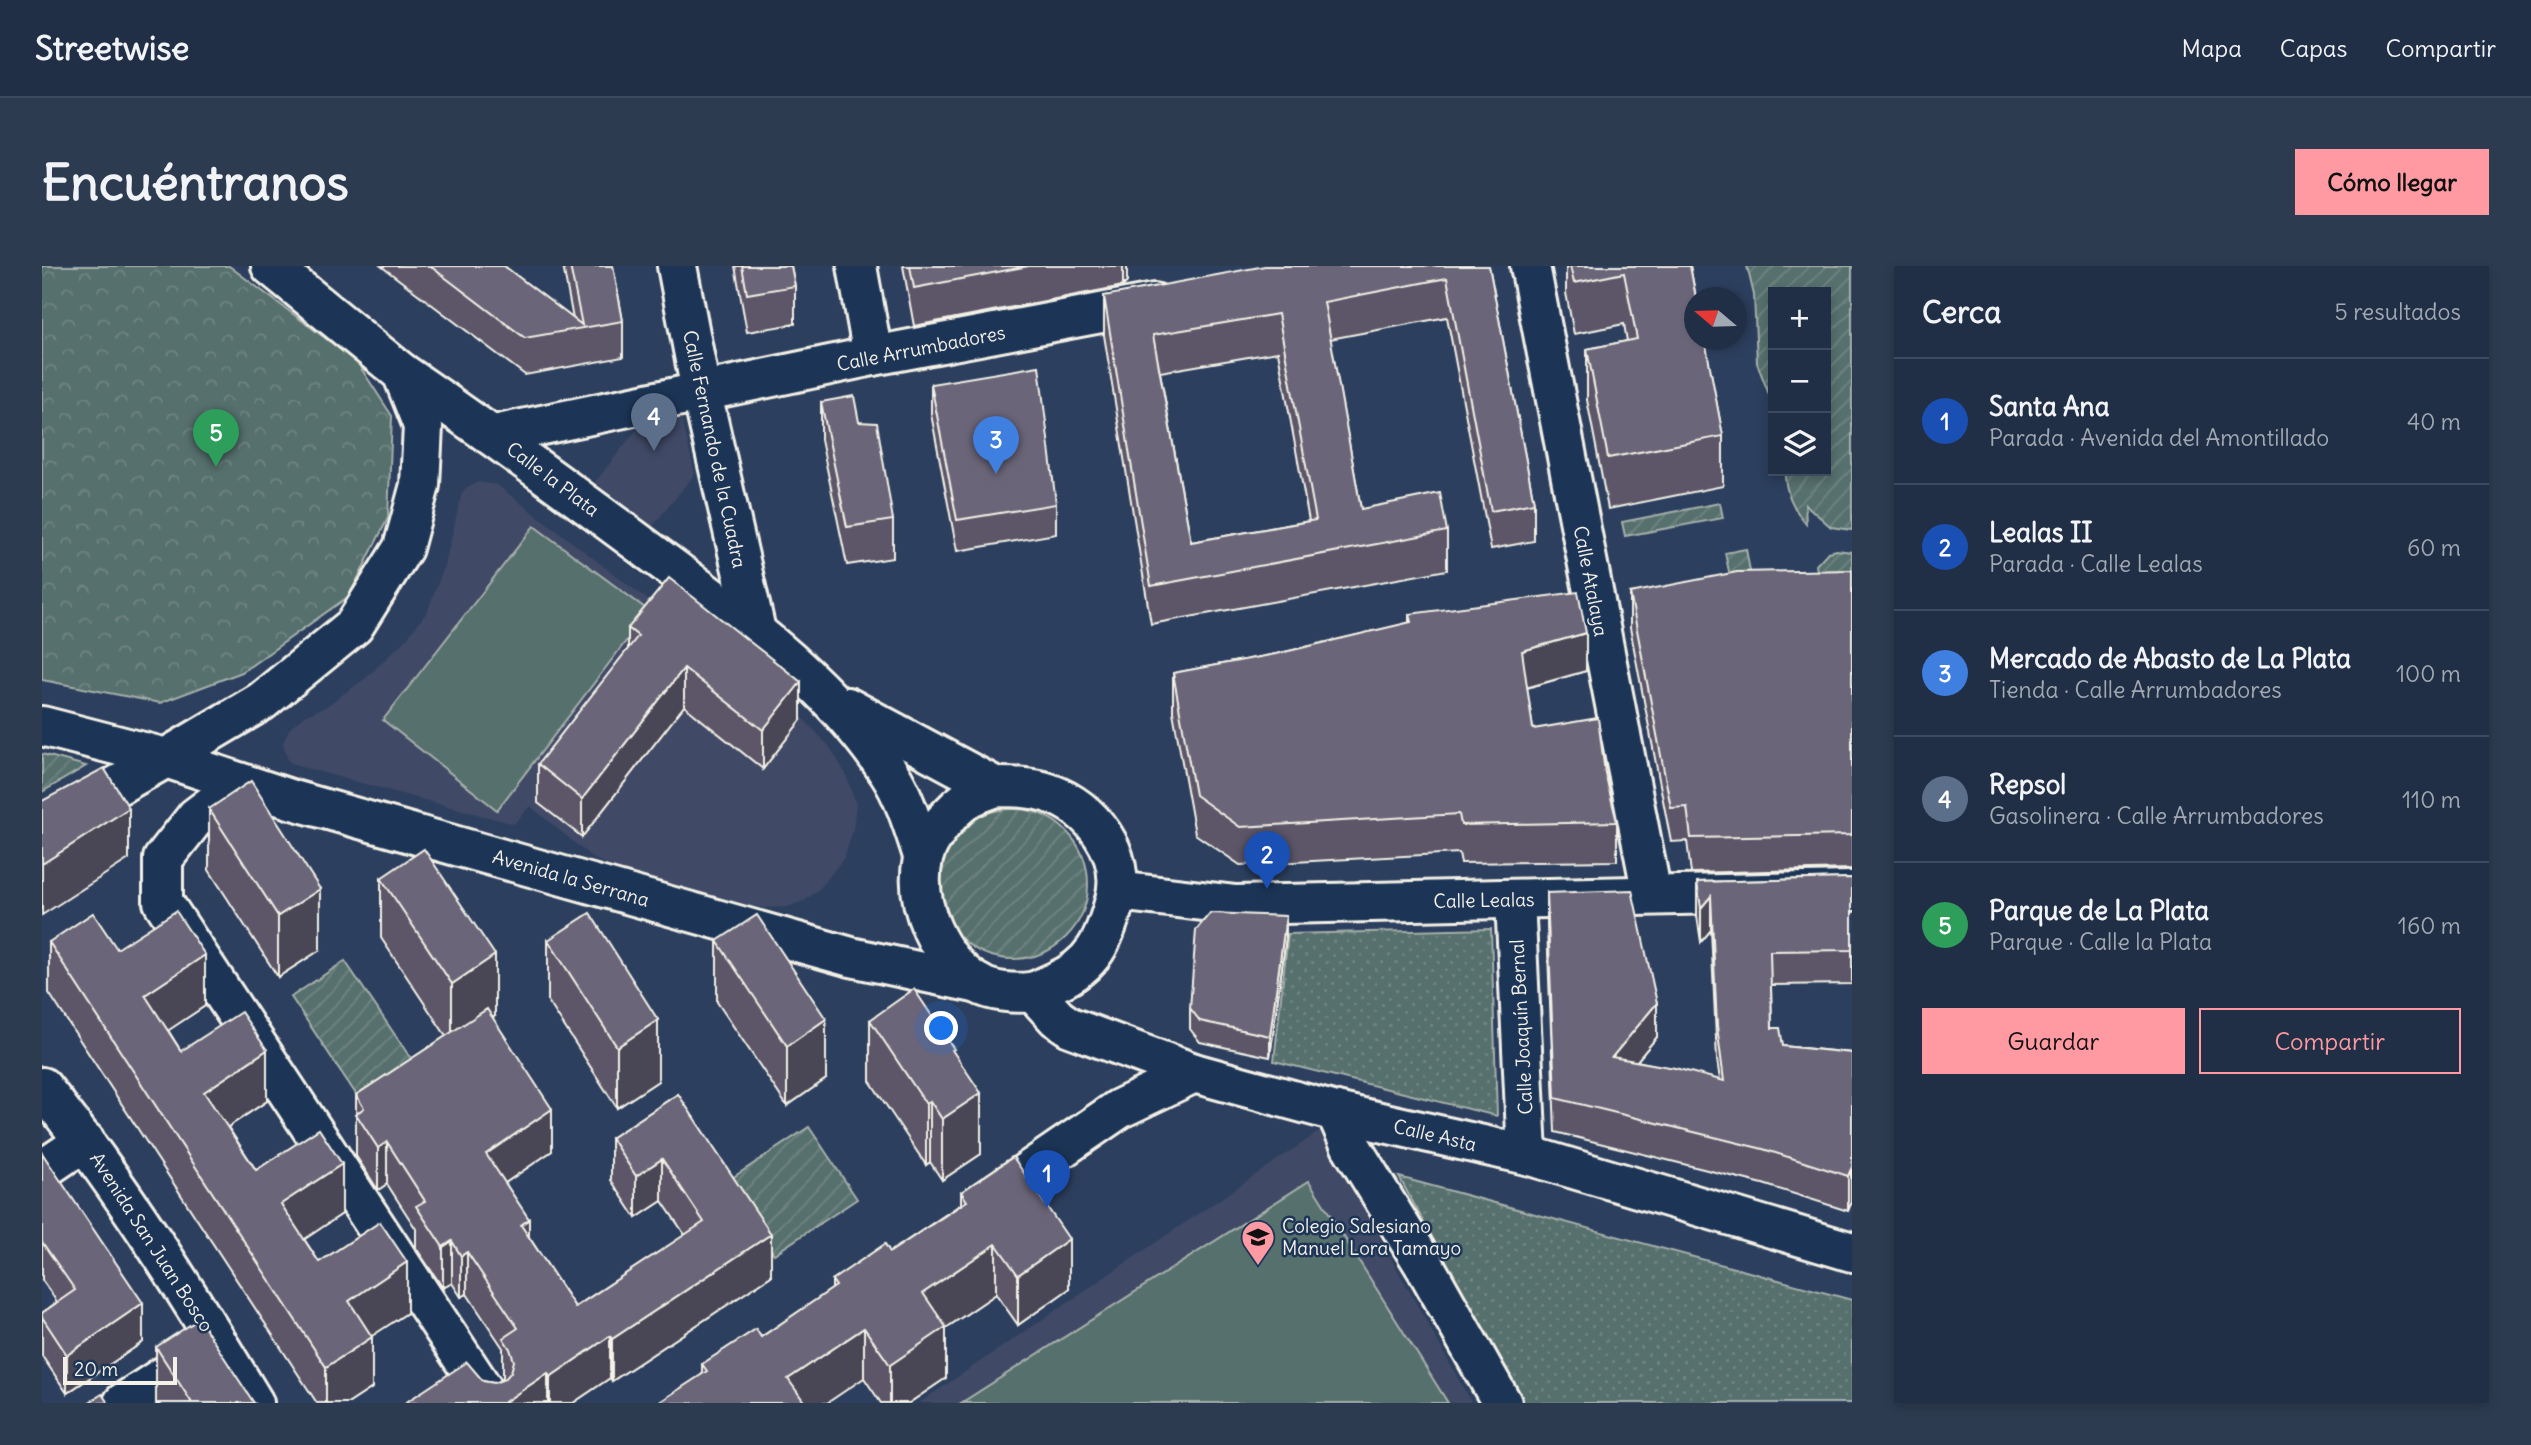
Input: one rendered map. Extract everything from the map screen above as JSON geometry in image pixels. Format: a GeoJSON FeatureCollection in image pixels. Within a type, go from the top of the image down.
{"type":"FeatureCollection","features":[{"type":"Feature","properties":{"kind":"street","name":"Calle la Plata"},"geometry":{"type":"LineString","coordinates":[[271,266],[401,373],[494,435],[756,631],[830,698],[866,740],[891,775],[908,812],[923,856]]}},
{"type":"Feature","properties":{"kind":"street","name":"Calle Fernando de la Cuadra"},"geometry":{"type":"LineString","coordinates":[[677,266],[702,392],[756,631]]}},
{"type":"Feature","properties":{"kind":"street"},"geometry":{"type":"LineString","coordinates":[[857,266],[873,356]]}},
{"type":"Feature","properties":{"kind":"street","name":"Calle Atalaya"},"geometry":{"type":"LineString","coordinates":[[1530,266],[1651,895]]}},
{"type":"Feature","properties":{"kind":"street","name":"Calle Arrumbadores"},"geometry":{"type":"LineString","coordinates":[[494,435],[873,356],[1185,297]]}},
{"type":"Feature","properties":{"kind":"street"},"geometry":{"type":"LineString","coordinates":[[42,828],[262,701],[354,626],[403,548],[420,485],[423,426],[401,373]]}},
{"type":"Feature","properties":{"kind":"street"},"geometry":{"type":"LineString","coordinates":[[681,575],[715,561],[731,521]]}},
{"type":"Feature","properties":{"kind":"street","name":"Calle la Plata"},"geometry":{"type":"LineString","coordinates":[[830,698],[996,787]]}},
{"type":"Feature","properties":{"kind":"street","name":"Avenida la Serrana"},"geometry":{"type":"LineString","coordinates":[[42,726],[166,758],[293,800],[851,957],[979,984]]}},
{"type":"Feature","properties":{"kind":"street"},"geometry":{"type":"LineString","coordinates":[[241,782],[196,817],[163,859],[163,902],[492,1403]]}},
{"type":"Feature","properties":{"kind":"street"},"geometry":{"type":"LineString","coordinates":[[1020,786],[1050,794],[1076,808],[1096,824],[1110,847],[1118,868],[1117,891],[1109,924],[1093,957],[1080,969],[1033,992],[1002,990],[979,984],[952,962],[935,934],[925,907],[921,876],[923,856],[937,832],[955,809],[971,797],[996,787],[1020,786]]}},
{"type":"Feature","properties":{"kind":"street","name":"Calle Lealas"},"geometry":{"type":"LineString","coordinates":[[1117,891],[1236,905],[1852,891]]}},
{"type":"Feature","properties":{"kind":"street","name":"Calle Joaquín Bernal"},"geometry":{"type":"LineString","coordinates":[[1515,899],[1527,1155]]}},
{"type":"Feature","properties":{"kind":"street","name":"Calle Asta"},"geometry":{"type":"LineString","coordinates":[[1033,992],[1057,1018],[1070,1027],[1194,1073],[1336,1112],[1527,1155],[1852,1252]]}},
{"type":"Feature","properties":{"kind":"street"},"geometry":{"type":"LineString","coordinates":[[953,1222],[1119,1109],[1194,1073]]}},
{"type":"Feature","properties":{"kind":"street","name":"Avenida San Juan Bosco"},"geometry":{"type":"LineString","coordinates":[[42,1087],[85,1141],[218,1342],[254,1403]]}},
{"type":"Feature","properties":{"kind":"street"},"geometry":{"type":"LineString","coordinates":[[1336,1112],[1351,1146],[1426,1268],[1502,1403]]}},
{"type":"Feature","properties":{"kind":"street"},"geometry":{"type":"LineString","coordinates":[[42,1170],[85,1141]]}},
{"type":"Feature","properties":{"kind":"street"},"geometry":{"type":"LineString","coordinates":[[122,1403],[218,1342]]}},
{"type":"Feature","properties":{"kind":"shaded area"},"geometry":{"type":"Polygon","coordinates":[[[682,419],[695,474],[652,527],[595,482],[637,429],[682,419]]]}},
{"type":"Feature","properties":{"kind":"shaded area"},"geometry":{"type":"Polygon","coordinates":[[[478,482],[497,485],[802,717],[829,746],[845,772],[856,804],[853,831],[844,858],[821,887],[806,900],[788,907],[764,908],[741,904],[621,870],[594,859],[530,806],[514,824],[301,767],[288,761],[283,743],[289,729],[304,716],[325,707],[366,678],[408,637],[428,610],[445,564],[461,496],[465,489],[478,482]]]}},
{"type":"Feature","properties":{"kind":"shaded area","name":"Colegio Salesiano Manuel Lora Tamayo"},"geometry":{"type":"Polygon","coordinates":[[[1320,1131],[1472,1403],[919,1403],[1320,1131]]]}},
{"type":"Feature","properties":{"kind":"green space"},"geometry":{"type":"Polygon","coordinates":[[[42,266],[229,266],[357,362],[392,416],[388,518],[349,596],[242,672],[160,703],[42,680],[42,266]]]}},
{"type":"Feature","properties":{"kind":"green space"},"geometry":{"type":"Polygon","coordinates":[[[1747,266],[1852,266],[1852,530],[1831,527],[1805,504],[1806,524],[1791,499],[1785,478],[1831,476],[1831,287],[1768,287],[1768,392],[1757,363],[1754,295],[1747,266]]]}},
{"type":"Feature","properties":{"kind":"green space"},"geometry":{"type":"Polygon","coordinates":[[[1720,503],[1723,518],[1625,536],[1622,522],[1720,503]]]}},
{"type":"Feature","properties":{"kind":"green space"},"geometry":{"type":"Polygon","coordinates":[[[534,526],[649,611],[497,810],[383,720],[534,526]]]}},
{"type":"Feature","properties":{"kind":"green space"},"geometry":{"type":"Polygon","coordinates":[[[1746,549],[1753,588],[1730,576],[1725,553],[1746,549]]]}},
{"type":"Feature","properties":{"kind":"green space"},"geometry":{"type":"Polygon","coordinates":[[[1828,552],[1852,552],[1852,604],[1823,605],[1816,565],[1828,552]]]}},
{"type":"Feature","properties":{"kind":"green space"},"geometry":{"type":"Polygon","coordinates":[[[42,754],[86,766],[42,792],[42,754]]]}},
{"type":"Feature","properties":{"kind":"green space"},"geometry":{"type":"Polygon","coordinates":[[[1013,809],[1042,815],[1066,831],[1082,855],[1088,884],[1082,913],[1066,937],[1042,953],[1013,959],[984,953],[960,937],[944,913],[938,884],[944,855],[960,831],[984,815],[1013,809]]]}},
{"type":"Feature","properties":{"kind":"green space"},"geometry":{"type":"Polygon","coordinates":[[[1491,929],[1497,1116],[1274,1061],[1288,934],[1491,929]]]}},
{"type":"Feature","properties":{"kind":"green space"},"geometry":{"type":"Polygon","coordinates":[[[345,961],[418,1069],[364,1106],[291,997],[345,961]]]}},
{"type":"Feature","properties":{"kind":"green space"},"geometry":{"type":"Polygon","coordinates":[[[809,1127],[857,1199],[774,1254],[726,1182],[809,1127]]]}},
{"type":"Feature","properties":{"kind":"green space"},"geometry":{"type":"Polygon","coordinates":[[[1399,1177],[1852,1300],[1852,1403],[1523,1403],[1399,1177]]]}},
{"type":"Feature","properties":{"kind":"green space","name":"Colegio Salesiano Manuel Lora Tamayo"},"geometry":{"type":"Polygon","coordinates":[[[1309,1181],[1448,1403],[961,1403],[1309,1181]]]}},
{"type":"Feature","properties":{"kind":"building"},"geometry":{"type":"Polygon","coordinates":[[[430,266],[504,266],[582,325],[570,266],[613,266],[623,321],[525,338],[430,266]]]}},
{"type":"Feature","properties":{"kind":"building"},"geometry":{"type":"Polygon","coordinates":[[[742,266],[791,266],[795,286],[747,294],[742,266]]]}},
{"type":"Feature","properties":{"kind":"building"},"geometry":{"type":"Polygon","coordinates":[[[910,266],[1029,266],[914,288],[910,266]]]}},
{"type":"Feature","properties":{"kind":"building"},"geometry":{"type":"Polygon","coordinates":[[[1265,266],[1489,266],[1534,503],[1491,511],[1447,278],[1324,302],[1361,509],[1440,493],[1447,531],[1151,586],[1104,296],[1265,266]],[[1278,314],[1153,335],[1191,542],[1316,520],[1278,314]]]}},
{"type":"Feature","properties":{"kind":"building"},"geometry":{"type":"Polygon","coordinates":[[[1570,266],[1690,266],[1694,287],[1684,287],[1684,350],[1707,350],[1723,436],[1608,458],[1587,349],[1637,339],[1624,273],[1574,283],[1570,266]]]}},
{"type":"Feature","properties":{"kind":"building"},"geometry":{"type":"Polygon","coordinates":[[[1039,366],[1056,504],[957,520],[931,384],[1039,366]]]}},
{"type":"Feature","properties":{"kind":"building"},"geometry":{"type":"Polygon","coordinates":[[[854,396],[859,422],[877,423],[893,520],[847,527],[821,402],[854,396]]]}},
{"type":"Feature","properties":{"kind":"building"},"geometry":{"type":"Polygon","coordinates":[[[1852,570],[1852,835],[1691,838],[1687,807],[1671,808],[1630,593],[1737,572],[1852,570]]]}},
{"type":"Feature","properties":{"kind":"building"},"geometry":{"type":"Polygon","coordinates":[[[669,578],[801,682],[763,730],[684,668],[582,799],[538,764],[638,636],[628,628],[669,578]]]}},
{"type":"Feature","properties":{"kind":"building"},"geometry":{"type":"Polygon","coordinates":[[[1578,592],[1586,633],[1522,651],[1533,729],[1598,718],[1605,773],[1617,822],[1461,825],[1459,814],[1240,827],[1195,795],[1173,673],[1276,654],[1411,622],[1409,614],[1578,592]]]}},
{"type":"Feature","properties":{"kind":"building"},"geometry":{"type":"Polygon","coordinates":[[[104,768],[129,808],[42,864],[42,801],[104,768]]]}},
{"type":"Feature","properties":{"kind":"building"},"geometry":{"type":"Polygon","coordinates":[[[251,781],[320,889],[278,916],[209,809],[251,781]]]}},
{"type":"Feature","properties":{"kind":"building"},"geometry":{"type":"Polygon","coordinates":[[[424,849],[495,955],[452,984],[381,878],[424,849]]]}},
{"type":"Feature","properties":{"kind":"building"},"geometry":{"type":"Polygon","coordinates":[[[1852,878],[1852,950],[1770,951],[1772,1028],[1780,1028],[1783,1046],[1852,1053],[1852,1170],[1848,1176],[1763,1149],[1555,1098],[1547,893],[1632,890],[1657,1003],[1612,1057],[1675,1068],[1724,1081],[1717,1026],[1711,896],[1701,908],[1697,882],[1852,878]]]}},
{"type":"Feature","properties":{"kind":"building"},"geometry":{"type":"Polygon","coordinates":[[[176,911],[205,955],[145,995],[181,1051],[241,1012],[267,1050],[204,1092],[256,1170],[319,1129],[342,1164],[281,1204],[319,1262],[380,1222],[407,1262],[349,1301],[372,1337],[326,1367],[49,942],[93,913],[117,949],[176,911]]]}},
{"type":"Feature","properties":{"kind":"building"},"geometry":{"type":"Polygon","coordinates":[[[590,913],[658,1020],[617,1047],[548,940],[590,913]]]}},
{"type":"Feature","properties":{"kind":"building"},"geometry":{"type":"Polygon","coordinates":[[[1210,913],[1286,916],[1270,1036],[1200,1021],[1190,1008],[1196,930],[1210,913]]]}},
{"type":"Feature","properties":{"kind":"building"},"geometry":{"type":"Polygon","coordinates":[[[757,915],[826,1019],[787,1046],[717,941],[757,915]]]}},
{"type":"Feature","properties":{"kind":"building"},"geometry":{"type":"Polygon","coordinates":[[[914,989],[981,1093],[942,1119],[930,1101],[926,1104],[870,1020],[914,989]]]}},
{"type":"Feature","properties":{"kind":"building"},"geometry":{"type":"Polygon","coordinates":[[[487,1009],[552,1109],[486,1154],[529,1219],[521,1225],[575,1307],[704,1222],[662,1159],[636,1176],[611,1138],[678,1094],[771,1234],[612,1339],[610,1336],[550,1377],[548,1373],[503,1403],[405,1403],[467,1362],[483,1381],[494,1383],[505,1379],[511,1372],[514,1361],[503,1338],[518,1328],[467,1252],[461,1256],[452,1241],[443,1247],[416,1206],[425,1201],[387,1142],[378,1148],[356,1114],[364,1108],[356,1095],[487,1009]]]}},
{"type":"Feature","properties":{"kind":"building"},"geometry":{"type":"Polygon","coordinates":[[[42,1153],[143,1303],[67,1355],[42,1317],[42,1313],[75,1290],[42,1242],[42,1153]]]}},
{"type":"Feature","properties":{"kind":"building"},"geometry":{"type":"Polygon","coordinates":[[[1013,1157],[1069,1239],[1018,1275],[996,1244],[923,1293],[946,1327],[890,1365],[864,1328],[788,1379],[805,1403],[658,1403],[707,1371],[702,1364],[756,1329],[761,1337],[836,1286],[832,1280],[885,1244],[890,1252],[967,1201],[961,1192],[1013,1157]]]}},
{"type":"Feature","properties":{"kind":"building"},"geometry":{"type":"Polygon","coordinates":[[[199,1319],[254,1403],[192,1403],[156,1347],[199,1319]]]}},
{"type":"Feature","properties":{"kind":"building"},"geometry":{"type":"Polygon","coordinates":[[[102,1394],[108,1403],[88,1403],[102,1394]]]}},
{"type":"Feature","properties":{"kind":"place","name":"Repsol"},"geometry":{"type":"Point","coordinates":[654,451]}},
{"type":"Feature","properties":{"kind":"place","name":"Parque de La Plata"},"geometry":{"type":"Point","coordinates":[216,467]}},
{"type":"Feature","properties":{"kind":"place","name":"Mercado de Abasto de La Plata"},"geometry":{"type":"Point","coordinates":[996,474]}},
{"type":"Feature","properties":{"kind":"place","name":"Lealas II"},"geometry":{"type":"Point","coordinates":[1267,889]}},
{"type":"Feature","properties":{"kind":"place","name":"Santa Ana"},"geometry":{"type":"Point","coordinates":[1047,1208]}},
{"type":"Feature","properties":{"kind":"place","name":"Colegio Salesiano Manuel Lora Tamayo"},"geometry":{"type":"Point","coordinates":[1258,1267]}}]}
